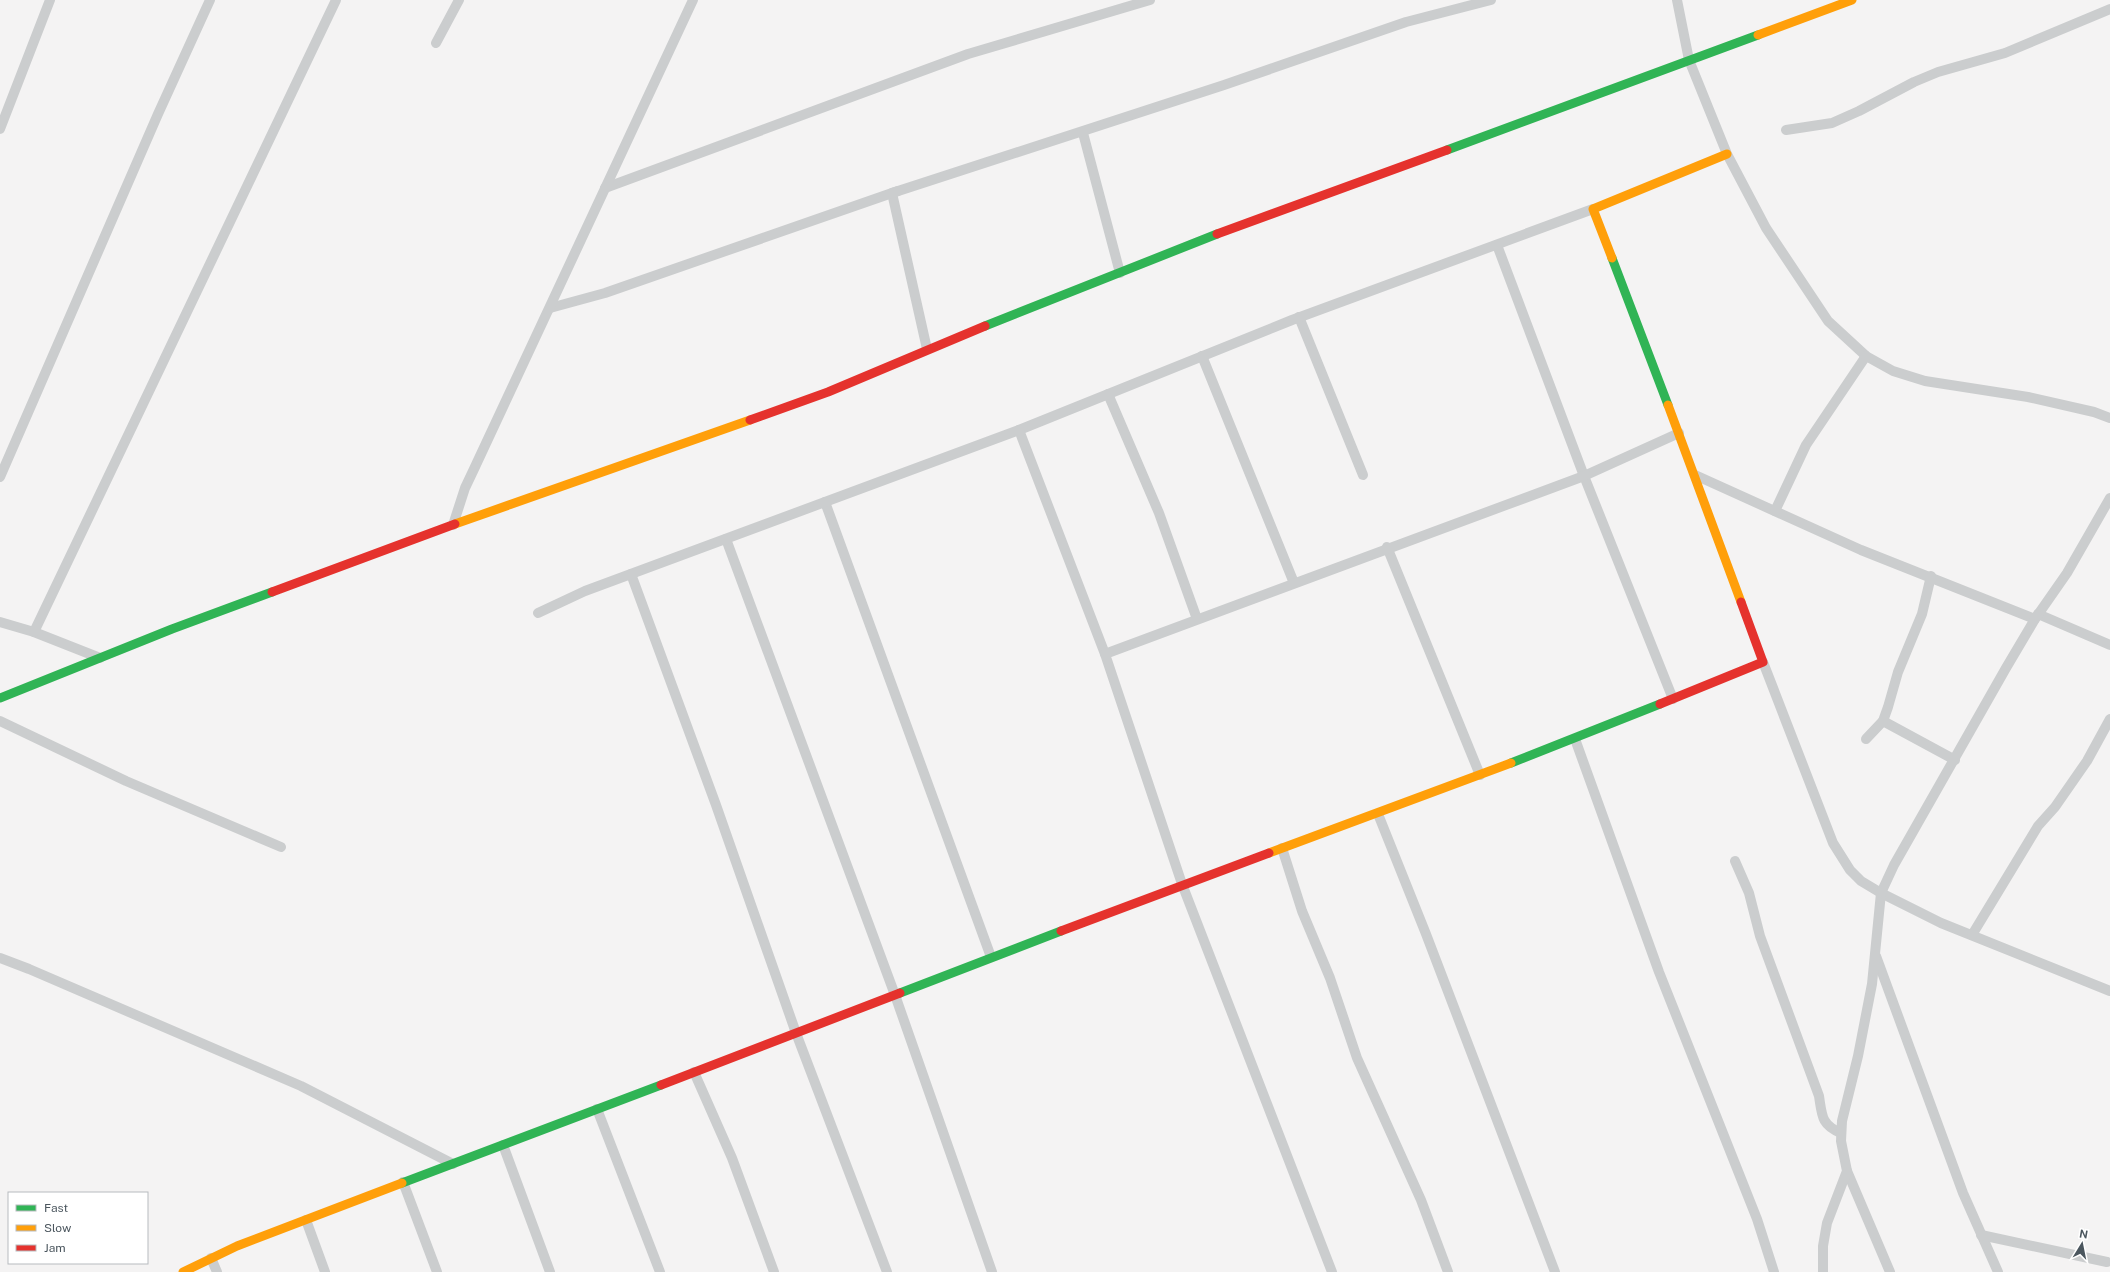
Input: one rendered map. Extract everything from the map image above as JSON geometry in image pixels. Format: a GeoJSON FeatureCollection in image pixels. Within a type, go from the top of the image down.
{"type":"FeatureCollection","features":[{"type":"Feature","properties":{"kind":"street"},"geometry":{"type":"LineString","coordinates":[[0,128],[50,0]]}},
{"type":"Feature","properties":{"kind":"street"},"geometry":{"type":"LineString","coordinates":[[0,477],[151,128],[210,0]]}},
{"type":"Feature","properties":{"kind":"street"},"geometry":{"type":"LineString","coordinates":[[34,632],[336,0]]}},
{"type":"Feature","properties":{"kind":"street"},"geometry":{"type":"LineString","coordinates":[[436,43],[459,0]]}},
{"type":"Feature","properties":{"kind":"street"},"geometry":{"type":"LineString","coordinates":[[454,525],[465,488],[693,0]]}},
{"type":"Feature","properties":{"kind":"street"},"geometry":{"type":"LineString","coordinates":[[605,188],[968,54],[1150,0]]}},
{"type":"Feature","properties":{"kind":"street"},"geometry":{"type":"LineString","coordinates":[[550,308],[605,293],[892,193],[1224,85],[1406,22],[1491,0]]}},
{"type":"Feature","properties":{"kind":"street"},"geometry":{"type":"LineString","coordinates":[[1677,0],[1689,60],[1727,154],[1766,228],[1828,321],[1866,356],[1893,371],[1925,381],[2028,397],[2094,412],[2110,418]]}},
{"type":"Feature","properties":{"kind":"street"},"geometry":{"type":"LineString","coordinates":[[0,698],[180,626],[454,525],[828,392],[927,349],[1120,272],[1402,165],[1852,0]]}},
{"type":"Feature","properties":{"kind":"street"},"geometry":{"type":"LineString","coordinates":[[1786,130],[1832,122],[1859,111],[1914,82],[1938,72],[2005,53],[2110,9]]}},
{"type":"Feature","properties":{"kind":"street"},"geometry":{"type":"LineString","coordinates":[[892,193],[953,176],[1084,132],[1151,113],[1264,72]]}},
{"type":"Feature","properties":{"kind":"street"},"geometry":{"type":"LineString","coordinates":[[1084,132],[1120,272]]}},
{"type":"Feature","properties":{"kind":"street"},"geometry":{"type":"LineString","coordinates":[[538,613],[585,591],[1019,430],[1299,317],[1593,209],[1727,154]]}},
{"type":"Feature","properties":{"kind":"street"},"geometry":{"type":"LineString","coordinates":[[892,193],[927,349]]}},
{"type":"Feature","properties":{"kind":"street"},"geometry":{"type":"LineString","coordinates":[[1593,209],[1695,475],[1763,662],[1833,843],[1850,870],[1861,881],[1881,893],[1941,923],[2110,990]]}},
{"type":"Feature","properties":{"kind":"street"},"geometry":{"type":"LineString","coordinates":[[1497,245],[1584,476],[1673,699]]}},
{"type":"Feature","properties":{"kind":"street"},"geometry":{"type":"LineString","coordinates":[[1299,317],[1363,475]]}},
{"type":"Feature","properties":{"kind":"street"},"geometry":{"type":"LineString","coordinates":[[1202,356],[1294,583]]}},
{"type":"Feature","properties":{"kind":"street"},"geometry":{"type":"LineString","coordinates":[[1775,511],[1806,445],[1866,356]]}},
{"type":"Feature","properties":{"kind":"street"},"geometry":{"type":"LineString","coordinates":[[1108,394],[1159,513],[1197,619]]}},
{"type":"Feature","properties":{"kind":"street"},"geometry":{"type":"LineString","coordinates":[[1019,430],[1105,654],[1182,884],[1332,1272]]}},
{"type":"Feature","properties":{"kind":"street"},"geometry":{"type":"LineString","coordinates":[[1105,654],[1584,476],[1679,433]]}},
{"type":"Feature","properties":{"kind":"street"},"geometry":{"type":"LineString","coordinates":[[1695,475],[1861,550],[2037,616],[2110,646]]}},
{"type":"Feature","properties":{"kind":"street"},"geometry":{"type":"LineString","coordinates":[[1890,1272],[1847,1171],[1841,1133],[1872,984],[1881,893],[1894,865],[2037,616],[2067,573],[2110,498]]}},
{"type":"Feature","properties":{"kind":"street"},"geometry":{"type":"LineString","coordinates":[[825,502],[991,957]]}},
{"type":"Feature","properties":{"kind":"street"},"geometry":{"type":"LineString","coordinates":[[726,539],[895,995],[992,1272]]}},
{"type":"Feature","properties":{"kind":"street"},"geometry":{"type":"LineString","coordinates":[[1387,548],[1480,775]]}},
{"type":"Feature","properties":{"kind":"street"},"geometry":{"type":"LineString","coordinates":[[631,574],[716,805],[796,1033],[887,1272]]}},
{"type":"Feature","properties":{"kind":"street"},"geometry":{"type":"LineString","coordinates":[[1866,739],[1882,721],[1898,672],[1922,614],[1931,576]]}},
{"type":"Feature","properties":{"kind":"street"},"geometry":{"type":"LineString","coordinates":[[0,622],[34,632],[100,658]]}},
{"type":"Feature","properties":{"kind":"street"},"geometry":{"type":"LineString","coordinates":[[183,1272],[211,1258],[403,1182],[796,1033],[1182,884],[1378,814],[1575,739],[1763,662]]}},
{"type":"Feature","properties":{"kind":"street"},"geometry":{"type":"LineString","coordinates":[[1972,935],[2038,826],[2055,807],[2087,761],[2110,719]]}},
{"type":"Feature","properties":{"kind":"street"},"geometry":{"type":"LineString","coordinates":[[0,721],[126,781],[281,847]]}},
{"type":"Feature","properties":{"kind":"street"},"geometry":{"type":"LineString","coordinates":[[1882,721],[1955,760]]}},
{"type":"Feature","properties":{"kind":"street"},"geometry":{"type":"LineString","coordinates":[[1575,739],[1659,972],[1757,1219],[1774,1272]]}},
{"type":"Feature","properties":{"kind":"street"},"geometry":{"type":"LineString","coordinates":[[1378,814],[1426,934],[1555,1272]]}},
{"type":"Feature","properties":{"kind":"street"},"geometry":{"type":"LineString","coordinates":[[1282,848],[1302,912],[1330,978],[1357,1058],[1421,1200],[1448,1272]]}},
{"type":"Feature","properties":{"kind":"street"},"geometry":{"type":"LineString","coordinates":[[1735,861],[1749,894],[1760,936],[1819,1096],[1824,1122],[1832,1130],[1841,1133]]}},
{"type":"Feature","properties":{"kind":"street"},"geometry":{"type":"LineString","coordinates":[[1875,954],[1963,1193],[1998,1272]]}},
{"type":"Feature","properties":{"kind":"street"},"geometry":{"type":"LineString","coordinates":[[0,958],[36,972],[301,1086],[453,1164]]}},
{"type":"Feature","properties":{"kind":"street"},"geometry":{"type":"LineString","coordinates":[[694,1072],[732,1158],[774,1272]]}},
{"type":"Feature","properties":{"kind":"street"},"geometry":{"type":"LineString","coordinates":[[597,1109],[660,1272]]}},
{"type":"Feature","properties":{"kind":"street"},"geometry":{"type":"LineString","coordinates":[[503,1145],[550,1272]]}},
{"type":"Feature","properties":{"kind":"street"},"geometry":{"type":"LineString","coordinates":[[1823,1272],[1823,1246],[1827,1223],[1847,1171]]}},
{"type":"Feature","properties":{"kind":"street"},"geometry":{"type":"LineString","coordinates":[[403,1182],[437,1272]]}},
{"type":"Feature","properties":{"kind":"street"},"geometry":{"type":"LineString","coordinates":[[306,1220],[325,1272]]}},
{"type":"Feature","properties":{"kind":"street"},"geometry":{"type":"LineString","coordinates":[[1981,1235],[2107,1262]]}},
{"type":"Feature","properties":{"kind":"street"},"geometry":{"type":"LineString","coordinates":[[211,1258],[217,1272]]}},
{"type":"Feature","properties":{"kind":"traffic: fast"},"geometry":{"type":"LineString","coordinates":[[1447,150],[1758,35]]}},
{"type":"Feature","properties":{"kind":"traffic: fast"},"geometry":{"type":"LineString","coordinates":[[985,326],[1217,234]]}},
{"type":"Feature","properties":{"kind":"traffic: fast"},"geometry":{"type":"LineString","coordinates":[[1612,258],[1668,405]]}},
{"type":"Feature","properties":{"kind":"traffic: fast"},"geometry":{"type":"LineString","coordinates":[[0,698],[172,629],[272,592]]}},
{"type":"Feature","properties":{"kind":"traffic: fast"},"geometry":{"type":"LineString","coordinates":[[1511,763],[1660,704]]}},
{"type":"Feature","properties":{"kind":"traffic: fast"},"geometry":{"type":"LineString","coordinates":[[900,993],[1061,931]]}},
{"type":"Feature","properties":{"kind":"traffic: fast"},"geometry":{"type":"LineString","coordinates":[[402,1183],[661,1085]]}},
{"type":"Feature","properties":{"kind":"traffic: slow"},"geometry":{"type":"LineString","coordinates":[[1758,35],[1852,0]]}},
{"type":"Feature","properties":{"kind":"traffic: slow"},"geometry":{"type":"LineString","coordinates":[[1612,258],[1593,209],[1727,154]]}},
{"type":"Feature","properties":{"kind":"traffic: slow"},"geometry":{"type":"LineString","coordinates":[[1668,405],[1741,602]]}},
{"type":"Feature","properties":{"kind":"traffic: slow"},"geometry":{"type":"LineString","coordinates":[[455,524],[750,420]]}},
{"type":"Feature","properties":{"kind":"traffic: slow"},"geometry":{"type":"LineString","coordinates":[[1269,853],[1511,763]]}},
{"type":"Feature","properties":{"kind":"traffic: slow"},"geometry":{"type":"LineString","coordinates":[[183,1272],[237,1246],[402,1183]]}},
{"type":"Feature","properties":{"kind":"traffic: jam"},"geometry":{"type":"LineString","coordinates":[[1217,234],[1447,150]]}},
{"type":"Feature","properties":{"kind":"traffic: jam"},"geometry":{"type":"LineString","coordinates":[[750,420],[828,392],[985,326]]}},
{"type":"Feature","properties":{"kind":"traffic: jam"},"geometry":{"type":"LineString","coordinates":[[272,592],[455,524]]}},
{"type":"Feature","properties":{"kind":"traffic: jam"},"geometry":{"type":"LineString","coordinates":[[1660,704],[1763,662],[1741,602]]}},
{"type":"Feature","properties":{"kind":"traffic: jam"},"geometry":{"type":"LineString","coordinates":[[1061,931],[1269,853]]}},
{"type":"Feature","properties":{"kind":"traffic: jam"},"geometry":{"type":"LineString","coordinates":[[661,1085],[900,993]]}}]}
